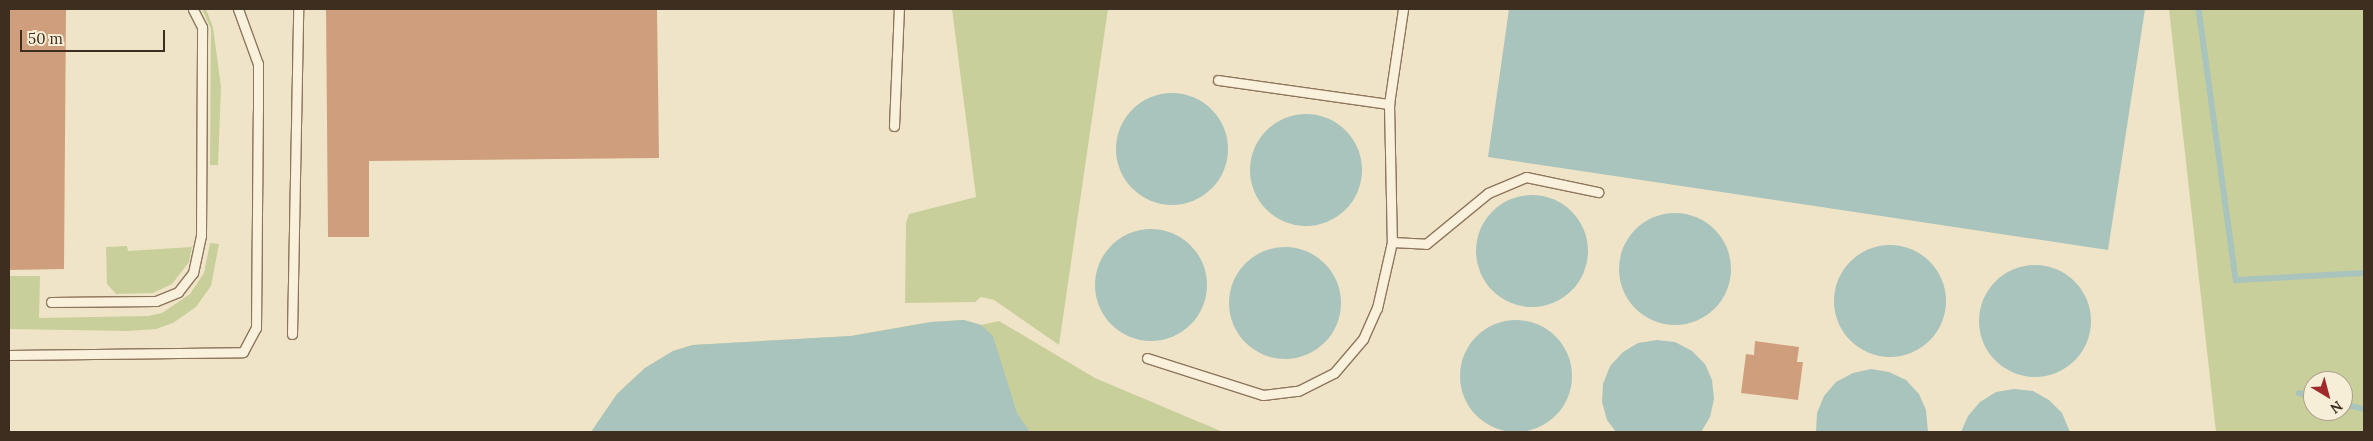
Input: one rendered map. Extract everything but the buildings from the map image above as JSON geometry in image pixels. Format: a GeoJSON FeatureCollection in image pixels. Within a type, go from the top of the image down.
{"type":"FeatureCollection","features":[{"type":"Feature","properties":{"kind":"lane"},"geometry":{"type":"LineString","coordinates":[[51,302],[156,302],[178,292],[193,273],[201,236],[202,26],[193,9]]}},
{"type":"Feature","properties":{"kind":"lane"},"geometry":{"type":"LineString","coordinates":[[9,355],[243,352],[256,328],[258,64],[238,9]]}},
{"type":"Feature","properties":{"kind":"lane"},"geometry":{"type":"LineString","coordinates":[[292,334],[298,9]]}},
{"type":"Feature","properties":{"kind":"lane"},"geometry":{"type":"LineString","coordinates":[[894,126],[899,9]]}},
{"type":"Feature","properties":{"kind":"lane"},"geometry":{"type":"LineString","coordinates":[[1147,358],[1226,386],[1263,395],[1298,391],[1334,373],[1363,339],[1377,308],[1392,242],[1389,104],[1403,9]]}},
{"type":"Feature","properties":{"kind":"lane"},"geometry":{"type":"LineString","coordinates":[[1218,80],[1389,104]]}},
{"type":"Feature","properties":{"kind":"lane"},"geometry":{"type":"LineString","coordinates":[[1392,242],[1426,244],[1488,193],[1526,177],[1598,192]]}},
{"type":"Feature","properties":{"kind":"green space"},"geometry":{"type":"Polygon","coordinates":[[[202,9],[206,9],[213,27],[221,87],[218,165],[210,165],[211,29],[202,9]]]}},
{"type":"Feature","properties":{"kind":"green space"},"geometry":{"type":"Polygon","coordinates":[[[952,9],[1108,9],[1059,345],[994,300],[981,297],[975,302],[905,303],[906,223],[909,214],[976,197],[952,9]]]}},
{"type":"Feature","properties":{"kind":"green space"},"geometry":{"type":"Polygon","coordinates":[[[2169,9],[2364,9],[2364,432],[2216,432],[2169,9]]]}},
{"type":"Feature","properties":{"kind":"green space"},"geometry":{"type":"Polygon","coordinates":[[[210,243],[219,244],[211,286],[196,307],[173,323],[156,329],[128,331],[9,329],[9,276],[40,276],[39,318],[148,316],[162,313],[190,294],[204,273],[210,243]]]}},
{"type":"Feature","properties":{"kind":"green space"},"geometry":{"type":"Polygon","coordinates":[[[127,246],[128,251],[192,247],[189,262],[172,284],[153,293],[116,294],[107,284],[106,247],[127,246]]]}},
{"type":"Feature","properties":{"kind":"green space"},"geometry":{"type":"Polygon","coordinates":[[[964,320],[981,325],[999,321],[1095,378],[1223,432],[591,432],[617,394],[645,368],[673,351],[693,345],[851,336],[931,322],[964,320]]]}},
{"type":"Feature","properties":{"kind":"water"},"geometry":{"type":"Polygon","coordinates":[[[1509,9],[2145,9],[2108,250],[1488,157],[1509,9]]]}},
{"type":"Feature","properties":{"kind":"water"},"geometry":{"type":"Polygon","coordinates":[[[1172,93],[1193,97],[1211,110],[1224,128],[1228,149],[1224,170],[1211,188],[1193,201],[1172,205],[1151,201],[1133,188],[1120,170],[1116,149],[1120,128],[1133,110],[1151,97],[1172,93]]]}},
{"type":"Feature","properties":{"kind":"water"},"geometry":{"type":"Polygon","coordinates":[[[1306,114],[1327,118],[1345,131],[1358,149],[1362,170],[1358,191],[1345,209],[1327,222],[1306,226],[1285,222],[1267,209],[1254,191],[1250,170],[1254,149],[1267,131],[1285,118],[1306,114]]]}},
{"type":"Feature","properties":{"kind":"water"},"geometry":{"type":"Polygon","coordinates":[[[1532,195],[1553,199],[1571,212],[1584,230],[1588,251],[1584,272],[1571,290],[1553,303],[1532,307],[1511,303],[1493,290],[1480,272],[1476,251],[1480,230],[1493,212],[1511,199],[1532,195]]]}},
{"type":"Feature","properties":{"kind":"water"},"geometry":{"type":"Polygon","coordinates":[[[1675,213],[1686,214],[1696,218],[1714,230],[1726,248],[1730,258],[1730,280],[1726,290],[1714,308],[1696,320],[1686,324],[1675,325],[1664,324],[1654,320],[1636,308],[1624,290],[1620,280],[1619,269],[1620,258],[1624,248],[1636,230],[1654,218],[1664,214],[1675,213]]]}},
{"type":"Feature","properties":{"kind":"water"},"geometry":{"type":"Polygon","coordinates":[[[1151,229],[1172,233],[1190,246],[1203,264],[1207,285],[1203,306],[1190,324],[1172,337],[1151,341],[1130,337],[1112,324],[1099,306],[1095,285],[1099,264],[1112,246],[1130,233],[1151,229]]]}},
{"type":"Feature","properties":{"kind":"water"},"geometry":{"type":"Polygon","coordinates":[[[1890,245],[1911,249],[1929,262],[1942,280],[1946,301],[1942,322],[1929,340],[1911,353],[1890,357],[1869,353],[1851,340],[1838,322],[1834,301],[1838,280],[1851,262],[1869,249],[1890,245]]]}},
{"type":"Feature","properties":{"kind":"water"},"geometry":{"type":"Polygon","coordinates":[[[1285,247],[1296,248],[1306,252],[1324,264],[1336,282],[1340,292],[1340,314],[1336,324],[1324,342],[1306,354],[1296,358],[1285,359],[1274,358],[1264,354],[1246,342],[1234,324],[1230,314],[1229,303],[1230,292],[1234,282],[1246,264],[1264,252],[1274,248],[1285,247]]]}},
{"type":"Feature","properties":{"kind":"water"},"geometry":{"type":"Polygon","coordinates":[[[2035,265],[2056,269],[2074,282],[2087,300],[2091,321],[2087,342],[2074,360],[2056,373],[2035,377],[2014,373],[1996,360],[1983,342],[1979,321],[1983,300],[1996,282],[2014,269],[2035,265]]]}},
{"type":"Feature","properties":{"kind":"water"},"geometry":{"type":"Polygon","coordinates":[[[964,320],[981,325],[993,336],[1017,413],[1030,432],[591,432],[617,394],[645,368],[673,351],[693,345],[851,336],[931,322],[964,320]]]}},
{"type":"Feature","properties":{"kind":"water"},"geometry":{"type":"Polygon","coordinates":[[[1516,320],[1537,324],[1555,337],[1568,355],[1572,376],[1568,397],[1555,415],[1537,428],[1516,432],[1495,428],[1477,415],[1464,397],[1460,376],[1464,355],[1477,337],[1495,324],[1516,320]]]}},
{"type":"Feature","properties":{"kind":"water"},"geometry":{"type":"Polygon","coordinates":[[[1657,340],[1675,342],[1692,351],[1705,364],[1712,380],[1714,399],[1710,417],[1701,432],[1616,432],[1607,420],[1602,402],[1603,384],[1610,366],[1623,352],[1638,343],[1657,340]]]}},
{"type":"Feature","properties":{"kind":"water"},"geometry":{"type":"Polygon","coordinates":[[[1871,369],[1889,372],[1906,380],[1919,394],[1926,410],[1928,432],[1816,432],[1817,413],[1824,396],[1836,382],[1853,373],[1871,369]]]}},
{"type":"Feature","properties":{"kind":"water"},"geometry":{"type":"Polygon","coordinates":[[[2014,389],[2033,391],[2049,400],[2062,413],[2070,432],[1961,432],[1968,416],[1980,402],[1996,392],[2014,389]]]}},
{"type":"Feature","properties":{"kind":"waterway"},"geometry":{"type":"LineString","coordinates":[[2199,9],[2236,280],[2364,273]]}},
{"type":"Feature","properties":{"kind":"waterway"},"geometry":{"type":"LineString","coordinates":[[2299,393],[2303,394]]}},
{"type":"Feature","properties":{"kind":"waterway"},"geometry":{"type":"LineString","coordinates":[[2353,406],[2364,409]]}}]}
